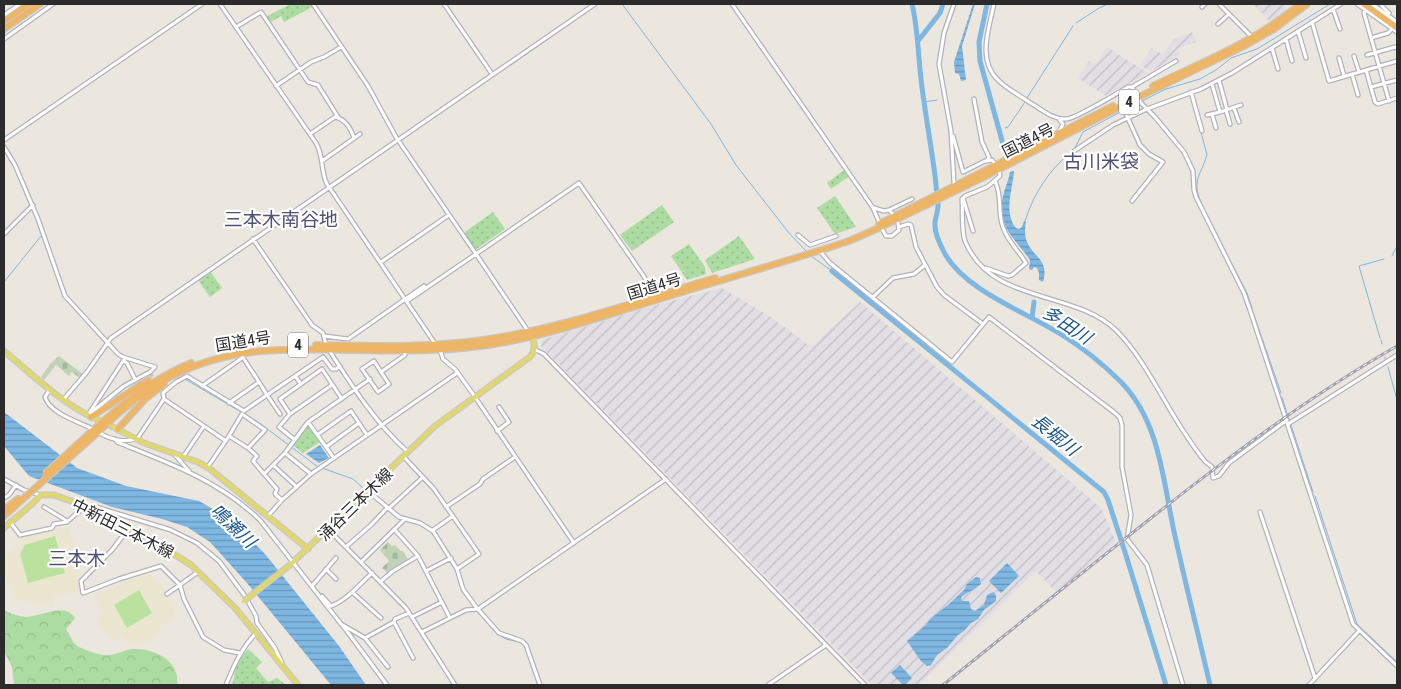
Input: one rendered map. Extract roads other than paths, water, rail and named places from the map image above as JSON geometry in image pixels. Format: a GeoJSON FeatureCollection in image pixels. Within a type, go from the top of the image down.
{"type":"FeatureCollection","features":[{"type":"Feature","properties":{"kind":"highway"},"geometry":{"type":"LineString","coordinates":[[4,21],[29,4]]}},
{"type":"Feature","properties":{"kind":"highway"},"geometry":{"type":"LineString","coordinates":[[4,29],[40,4]]}},
{"type":"Feature","properties":{"kind":"highway","name":"国道4号"},"geometry":{"type":"LineString","coordinates":[[4,516],[146,386],[163,376],[198,361],[214,355],[246,349],[285,345],[405,351],[530,334],[656,298],[817,248],[860,237],[998,167],[1123,108],[1252,37],[1300,4]]}},
{"type":"Feature","properties":{"kind":"highway","name":"国道4号"},"geometry":{"type":"LineString","coordinates":[[998,167],[1046,141],[1139,99],[1259,38],[1307,4]]}},
{"type":"Feature","properties":{"kind":"highway"},"geometry":{"type":"LineString","coordinates":[[1364,7],[1395,28]]}},
{"type":"Feature","properties":{"kind":"highway","name":"国道4号"},"geometry":{"type":"LineString","coordinates":[[94,432],[164,380],[214,359],[276,349],[438,348]]}},
{"type":"Feature","properties":{"kind":"highway"},"geometry":{"type":"LineString","coordinates":[[90,415],[148,380],[179,366],[198,361]]}},
{"type":"Feature","properties":{"kind":"highway"},"geometry":{"type":"LineString","coordinates":[[118,429],[155,391],[186,370]]}},
{"type":"Feature","properties":{"kind":"highway","name":"国道4号"},"geometry":{"type":"LineString","coordinates":[[4,510],[23,497]]}},
{"type":"Feature","properties":{"kind":"main road"},"geometry":{"type":"LineString","coordinates":[[530,334],[534,349]]}},
{"type":"Feature","properties":{"kind":"main road","name":"涌谷三本木線"},"geometry":{"type":"LineString","coordinates":[[236,608],[308,549],[443,420],[527,360],[532,355],[534,349]]}},
{"type":"Feature","properties":{"kind":"main road"},"geometry":{"type":"LineString","coordinates":[[4,351],[63,400],[98,420]]}},
{"type":"Feature","properties":{"kind":"main road"},"geometry":{"type":"LineString","coordinates":[[111,426],[136,439],[207,468],[308,549]]}},
{"type":"Feature","properties":{"kind":"main road"},"geometry":{"type":"LineString","coordinates":[[4,528],[38,501],[40,495]]}},
{"type":"Feature","properties":{"kind":"main road","name":"中新田三本木線"},"geometry":{"type":"LineString","coordinates":[[40,495],[54,495],[85,506],[178,555],[199,571],[236,608]]}},
{"type":"Feature","properties":{"kind":"main road"},"geometry":{"type":"LineString","coordinates":[[236,608],[298,685]]}},
{"type":"Feature","properties":{"kind":"street"},"geometry":{"type":"LineString","coordinates":[[4,15],[20,4]]}},
{"type":"Feature","properties":{"kind":"street"},"geometry":{"type":"LineString","coordinates":[[4,39],[53,4]]}},
{"type":"Feature","properties":{"kind":"street"},"geometry":{"type":"LineString","coordinates":[[4,140],[202,4]]}},
{"type":"Feature","properties":{"kind":"street"},"geometry":{"type":"LineString","coordinates":[[220,4],[319,148],[323,176],[328,187],[381,262],[438,348],[443,359],[457,373],[574,542]]}},
{"type":"Feature","properties":{"kind":"street"},"geometry":{"type":"LineString","coordinates":[[313,4],[368,86],[398,139],[530,334]]}},
{"type":"Feature","properties":{"kind":"street"},"geometry":{"type":"LineString","coordinates":[[444,4],[492,74]]}},
{"type":"Feature","properties":{"kind":"street"},"geometry":{"type":"LineString","coordinates":[[63,400],[110,338],[595,4]]}},
{"type":"Feature","properties":{"kind":"street"},"geometry":{"type":"LineString","coordinates":[[732,4],[873,208],[884,233],[889,237],[896,234],[898,225],[911,225],[916,247],[937,287],[944,295],[983,324]]}},
{"type":"Feature","properties":{"kind":"street"},"geometry":{"type":"LineString","coordinates":[[954,4],[944,33],[939,64],[951,131],[963,172],[992,160],[998,167],[1001,175],[987,187],[963,197]]}},
{"type":"Feature","properties":{"kind":"street"},"geometry":{"type":"LineString","coordinates":[[994,4],[986,46],[987,61],[992,74],[1004,85],[1050,115],[1058,118],[1072,118],[1176,61]]}},
{"type":"Feature","properties":{"kind":"street"},"geometry":{"type":"LineString","coordinates":[[1202,8],[1205,4]]}},
{"type":"Feature","properties":{"kind":"street"},"geometry":{"type":"LineString","coordinates":[[1219,4],[1252,37]]}},
{"type":"Feature","properties":{"kind":"street"},"geometry":{"type":"LineString","coordinates":[[1074,151],[1128,118],[1220,80],[1341,4]]}},
{"type":"Feature","properties":{"kind":"street"},"geometry":{"type":"LineString","coordinates":[[1357,4],[1364,7],[1364,13],[1389,101]]}},
{"type":"Feature","properties":{"kind":"street"},"geometry":{"type":"LineString","coordinates":[[1372,4],[1381,6],[1389,13]]}},
{"type":"Feature","properties":{"kind":"street"},"geometry":{"type":"LineString","coordinates":[[1381,6],[1397,22]]}},
{"type":"Feature","properties":{"kind":"street"},"geometry":{"type":"LineString","coordinates":[[1333,9],[1340,29]]}},
{"type":"Feature","properties":{"kind":"street"},"geometry":{"type":"LineString","coordinates":[[236,27],[261,12],[310,84],[318,85],[338,117],[346,123],[354,138]]}},
{"type":"Feature","properties":{"kind":"street"},"geometry":{"type":"LineString","coordinates":[[1218,24],[1229,14]]}},
{"type":"Feature","properties":{"kind":"street"},"geometry":{"type":"LineString","coordinates":[[1312,22],[1329,80],[1397,61]]}},
{"type":"Feature","properties":{"kind":"street"},"geometry":{"type":"LineString","coordinates":[[1371,38],[1388,33],[1395,28],[1397,32]]}},
{"type":"Feature","properties":{"kind":"street"},"geometry":{"type":"LineString","coordinates":[[1298,32],[1306,58]]}},
{"type":"Feature","properties":{"kind":"street"},"geometry":{"type":"LineString","coordinates":[[1286,40],[1292,61]]}},
{"type":"Feature","properties":{"kind":"street"},"geometry":{"type":"LineString","coordinates":[[276,86],[311,62],[324,57],[341,46]]}},
{"type":"Feature","properties":{"kind":"street"},"geometry":{"type":"LineString","coordinates":[[1272,48],[1278,69]]}},
{"type":"Feature","properties":{"kind":"street"},"geometry":{"type":"LineString","coordinates":[[1367,55],[1397,48]]}},
{"type":"Feature","properties":{"kind":"street"},"geometry":{"type":"LineString","coordinates":[[1354,56],[1359,72]]}},
{"type":"Feature","properties":{"kind":"street"},"geometry":{"type":"LineString","coordinates":[[1339,58],[1344,76]]}},
{"type":"Feature","properties":{"kind":"street"},"geometry":{"type":"LineString","coordinates":[[1366,70],[1375,102],[1378,104],[1397,98]]}},
{"type":"Feature","properties":{"kind":"street"},"geometry":{"type":"LineString","coordinates":[[1352,74],[1358,95]]}},
{"type":"Feature","properties":{"kind":"street"},"geometry":{"type":"LineString","coordinates":[[1220,80],[1230,124]]}},
{"type":"Feature","properties":{"kind":"street"},"geometry":{"type":"LineString","coordinates":[[1371,87],[1397,80]]}},
{"type":"Feature","properties":{"kind":"street"},"geometry":{"type":"LineString","coordinates":[[1212,84],[1220,112]]}},
{"type":"Feature","properties":{"kind":"street"},"geometry":{"type":"LineString","coordinates":[[1132,86],[1139,99],[1180,146],[1191,164],[1196,197],[1244,293],[1351,619],[1359,630],[1397,666]]}},
{"type":"Feature","properties":{"kind":"street"},"geometry":{"type":"LineString","coordinates":[[1191,92],[1202,131]]}},
{"type":"Feature","properties":{"kind":"street"},"geometry":{"type":"LineString","coordinates":[[974,99],[982,142],[988,157],[987,161]]}},
{"type":"Feature","properties":{"kind":"street"},"geometry":{"type":"LineString","coordinates":[[1208,115],[1241,105]]}},
{"type":"Feature","properties":{"kind":"street"},"geometry":{"type":"LineString","coordinates":[[1123,108],[1140,145],[1149,154],[1164,162],[1132,201]]}},
{"type":"Feature","properties":{"kind":"street"},"geometry":{"type":"LineString","coordinates":[[1234,108],[1239,122]]}},
{"type":"Feature","properties":{"kind":"street"},"geometry":{"type":"LineString","coordinates":[[1212,114],[1216,128]]}},
{"type":"Feature","properties":{"kind":"street"},"geometry":{"type":"LineString","coordinates":[[310,134],[335,117],[338,117]]}},
{"type":"Feature","properties":{"kind":"street"},"geometry":{"type":"LineString","coordinates":[[1046,141],[1062,129],[1063,124],[1058,118]]}},
{"type":"Feature","properties":{"kind":"street"},"geometry":{"type":"LineString","coordinates":[[951,131],[954,183]]}},
{"type":"Feature","properties":{"kind":"street"},"geometry":{"type":"LineString","coordinates":[[322,161],[360,134]]}},
{"type":"Feature","properties":{"kind":"street"},"geometry":{"type":"LineString","coordinates":[[4,147],[15,165],[44,233],[65,296],[118,354],[125,359],[155,365],[151,373],[135,379],[90,415]]}},
{"type":"Feature","properties":{"kind":"street"},"geometry":{"type":"LineString","coordinates":[[985,269],[1008,276],[1012,275],[1026,263],[1002,226],[1000,194],[995,181]]}},
{"type":"Feature","properties":{"kind":"street"},"geometry":{"type":"LineString","coordinates":[[985,182],[987,187]]}},
{"type":"Feature","properties":{"kind":"street"},"geometry":{"type":"LineString","coordinates":[[324,336],[348,339],[580,183],[656,298]]}},
{"type":"Feature","properties":{"kind":"street"},"geometry":{"type":"LineString","coordinates":[[963,197],[965,241],[985,269],[1012,287],[1090,314],[1101,319],[1115,330],[1136,355],[1183,431],[1205,462],[1212,467],[1213,478],[1219,476],[1230,463],[1287,422],[1397,355]]}},
{"type":"Feature","properties":{"kind":"street"},"geometry":{"type":"LineString","coordinates":[[963,197],[973,231]]}},
{"type":"Feature","properties":{"kind":"street"},"geometry":{"type":"LineString","coordinates":[[873,208],[880,211],[889,210],[912,199]]}},
{"type":"Feature","properties":{"kind":"street"},"geometry":{"type":"LineString","coordinates":[[4,234],[32,206]]}},
{"type":"Feature","properties":{"kind":"street"},"geometry":{"type":"LineString","coordinates":[[889,210],[893,214]]}},
{"type":"Feature","properties":{"kind":"street"},"geometry":{"type":"LineString","coordinates":[[381,262],[449,215]]}},
{"type":"Feature","properties":{"kind":"street"},"geometry":{"type":"LineString","coordinates":[[798,236],[817,248],[830,263],[952,362],[989,317],[1120,418],[1123,430],[1122,467],[1132,516],[1127,539],[1147,566],[1183,685]]}},
{"type":"Feature","properties":{"kind":"street"},"geometry":{"type":"LineString","coordinates":[[817,248],[836,236]]}},
{"type":"Feature","properties":{"kind":"street"},"geometry":{"type":"LineString","coordinates":[[253,239],[312,325],[324,336],[328,348],[381,425],[408,452]]}},
{"type":"Feature","properties":{"kind":"street"},"geometry":{"type":"LineString","coordinates":[[872,297],[893,278],[914,274],[925,265]]}},
{"type":"Feature","properties":{"kind":"street"},"geometry":{"type":"LineString","coordinates":[[406,300],[424,286]]}},
{"type":"Feature","properties":{"kind":"street"},"geometry":{"type":"LineString","coordinates":[[534,349],[544,354],[865,685]]}},
{"type":"Feature","properties":{"kind":"street"},"geometry":{"type":"LineString","coordinates":[[381,372],[405,355],[405,351]]}},
{"type":"Feature","properties":{"kind":"street"},"geometry":{"type":"LineString","coordinates":[[202,386],[242,355],[280,414]]}},
{"type":"Feature","properties":{"kind":"street"},"geometry":{"type":"LineString","coordinates":[[207,468],[243,413],[323,357],[332,369],[340,366]]}},
{"type":"Feature","properties":{"kind":"street"},"geometry":{"type":"LineString","coordinates":[[125,359],[135,379]]}},
{"type":"Feature","properties":{"kind":"street"},"geometry":{"type":"LineString","coordinates":[[90,415],[125,359]]}},
{"type":"Feature","properties":{"kind":"street"},"geometry":{"type":"LineString","coordinates":[[374,361],[381,372],[389,384],[378,392],[362,369],[374,361]]}},
{"type":"Feature","properties":{"kind":"street"},"geometry":{"type":"LineString","coordinates":[[290,414],[280,399],[322,370],[342,399]]}},
{"type":"Feature","properties":{"kind":"street"},"geometry":{"type":"LineString","coordinates":[[268,516],[282,500],[311,474],[457,373]]}},
{"type":"Feature","properties":{"kind":"street"},"geometry":{"type":"LineString","coordinates":[[226,441],[164,399],[162,391],[187,376],[229,402],[265,430],[248,448]]}},
{"type":"Feature","properties":{"kind":"street"},"geometry":{"type":"LineString","coordinates":[[295,376],[301,384]]}},
{"type":"Feature","properties":{"kind":"street"},"geometry":{"type":"LineString","coordinates":[[264,474],[290,446],[308,422],[370,379]]}},
{"type":"Feature","properties":{"kind":"street"},"geometry":{"type":"LineString","coordinates":[[229,402],[259,382]]}},
{"type":"Feature","properties":{"kind":"street"},"geometry":{"type":"LineString","coordinates":[[295,440],[280,427],[290,414],[332,384]]}},
{"type":"Feature","properties":{"kind":"street"},"geometry":{"type":"LineString","coordinates":[[50,390],[45,397],[48,404],[73,421],[94,432],[115,439],[126,440],[136,439],[164,399]]}},
{"type":"Feature","properties":{"kind":"street"},"geometry":{"type":"LineString","coordinates":[[497,431],[510,422],[499,407]]}},
{"type":"Feature","properties":{"kind":"street"},"geometry":{"type":"LineString","coordinates":[[317,435],[351,411],[367,435]]}},
{"type":"Feature","properties":{"kind":"street"},"geometry":{"type":"LineString","coordinates":[[308,422],[334,458]]}},
{"type":"Feature","properties":{"kind":"street"},"geometry":{"type":"LineString","coordinates":[[326,447],[359,423]]}},
{"type":"Feature","properties":{"kind":"street"},"geometry":{"type":"LineString","coordinates":[[183,457],[204,426]]}},
{"type":"Feature","properties":{"kind":"street"},"geometry":{"type":"LineString","coordinates":[[229,436],[258,456],[253,461],[277,489],[275,494],[282,500]]}},
{"type":"Feature","properties":{"kind":"street"},"geometry":{"type":"LineString","coordinates":[[115,439],[117,442],[189,471],[226,492],[246,507],[260,520],[291,564],[312,586],[387,685]]}},
{"type":"Feature","properties":{"kind":"street"},"geometry":{"type":"LineString","coordinates":[[284,453],[311,474]]}},
{"type":"Feature","properties":{"kind":"street"},"geometry":{"type":"LineString","coordinates":[[175,455],[189,471]]}},
{"type":"Feature","properties":{"kind":"street"},"geometry":{"type":"LineString","coordinates":[[404,457],[434,489],[479,554],[457,569]]}},
{"type":"Feature","properties":{"kind":"street"},"geometry":{"type":"LineString","coordinates":[[446,507],[515,457]]}},
{"type":"Feature","properties":{"kind":"street"},"geometry":{"type":"LineString","coordinates":[[273,465],[297,487]]}},
{"type":"Feature","properties":{"kind":"street"},"geometry":{"type":"LineString","coordinates":[[347,546],[423,477]]}},
{"type":"Feature","properties":{"kind":"street"},"geometry":{"type":"LineString","coordinates":[[4,479],[24,490],[40,495]]}},
{"type":"Feature","properties":{"kind":"street"},"geometry":{"type":"LineString","coordinates":[[422,632],[466,610],[478,609],[666,479]]}},
{"type":"Feature","properties":{"kind":"street"},"geometry":{"type":"LineString","coordinates":[[4,498],[9,495],[16,485]]}},
{"type":"Feature","properties":{"kind":"street"},"geometry":{"type":"LineString","coordinates":[[368,491],[399,517],[420,523],[433,530],[457,569],[463,589],[478,609],[499,633],[526,644],[540,685]]}},
{"type":"Feature","properties":{"kind":"street"},"geometry":{"type":"LineString","coordinates":[[10,522],[20,535],[52,528],[54,524],[67,522],[85,506],[93,506],[171,530],[197,543],[219,561],[245,596],[256,616],[257,623],[275,648],[283,666]]}},
{"type":"Feature","properties":{"kind":"street"},"geometry":{"type":"LineString","coordinates":[[44,507],[67,522]]}},
{"type":"Feature","properties":{"kind":"street"},"geometry":{"type":"LineString","coordinates":[[1260,512],[1315,678]]}},
{"type":"Feature","properties":{"kind":"street"},"geometry":{"type":"LineString","coordinates":[[433,530],[453,516]]}},
{"type":"Feature","properties":{"kind":"street"},"geometry":{"type":"LineString","coordinates":[[361,562],[406,519]]}},
{"type":"Feature","properties":{"kind":"street"},"geometry":{"type":"LineString","coordinates":[[128,529],[112,550],[81,582],[83,594],[119,579],[161,566],[180,585],[184,599],[203,637],[224,650],[240,653]]}},
{"type":"Feature","properties":{"kind":"street"},"geometry":{"type":"LineString","coordinates":[[328,529],[347,546],[409,612],[456,685]]}},
{"type":"Feature","properties":{"kind":"street"},"geometry":{"type":"LineString","coordinates":[[395,530],[418,556],[450,618]]}},
{"type":"Feature","properties":{"kind":"street"},"geometry":{"type":"LineString","coordinates":[[380,582],[393,571],[418,556]]}},
{"type":"Feature","properties":{"kind":"street"},"geometry":{"type":"LineString","coordinates":[[312,586],[336,558]]}},
{"type":"Feature","properties":{"kind":"street"},"geometry":{"type":"LineString","coordinates":[[426,572],[450,559]]}},
{"type":"Feature","properties":{"kind":"street"},"geometry":{"type":"LineString","coordinates":[[326,569],[336,579]]}},
{"type":"Feature","properties":{"kind":"street"},"geometry":{"type":"LineString","coordinates":[[167,594],[199,571]]}},
{"type":"Feature","properties":{"kind":"street"},"geometry":{"type":"LineString","coordinates":[[317,593],[331,606],[352,592],[372,572]]}},
{"type":"Feature","properties":{"kind":"street"},"geometry":{"type":"LineString","coordinates":[[352,592],[381,618]]}},
{"type":"Feature","properties":{"kind":"street"},"geometry":{"type":"LineString","coordinates":[[412,617],[442,602]]}},
{"type":"Feature","properties":{"kind":"street"},"geometry":{"type":"LineString","coordinates":[[365,638],[409,612]]}},
{"type":"Feature","properties":{"kind":"street"},"geometry":{"type":"LineString","coordinates":[[394,622],[413,658]]}},
{"type":"Feature","properties":{"kind":"street"},"geometry":{"type":"LineString","coordinates":[[341,624],[365,638],[388,667]]}},
{"type":"Feature","properties":{"kind":"street"},"geometry":{"type":"LineString","coordinates":[[1309,685],[1359,630]]}},
{"type":"Feature","properties":{"kind":"street"},"geometry":{"type":"LineString","coordinates":[[226,685],[240,653],[246,643],[256,633]]}},
{"type":"Feature","properties":{"kind":"street"},"geometry":{"type":"LineString","coordinates":[[768,685],[826,645]]}},
{"type":"Feature","properties":{"kind":"water"},"geometry":{"type":"Polygon","coordinates":[[[973,4],[975,4],[962,46],[966,80],[961,81],[959,74],[955,73],[954,62],[973,4]]]}},
{"type":"Feature","properties":{"kind":"water"},"geometry":{"type":"Polygon","coordinates":[[[1014,171],[1009,208],[1010,215],[1016,228],[1019,229],[1024,221],[1026,222],[1025,233],[1027,242],[1040,259],[1045,272],[1043,282],[1039,280],[1037,268],[1029,269],[1030,260],[1007,230],[1004,222],[1002,204],[1004,192],[1010,172],[1014,171]]]}},
{"type":"Feature","properties":{"kind":"water","name":"鳴瀬川"},"geometry":{"type":"Polygon","coordinates":[[[4,412],[77,468],[126,486],[199,501],[232,520],[265,554],[339,646],[366,685],[331,685],[247,583],[210,542],[187,527],[112,507],[29,476],[4,446],[4,412]]]}},
{"type":"Feature","properties":{"kind":"water"},"geometry":{"type":"Polygon","coordinates":[[[320,445],[329,458],[319,463],[306,454],[320,445]]]}},
{"type":"Feature","properties":{"kind":"water"},"geometry":{"type":"Polygon","coordinates":[[[1007,563],[1019,576],[1001,593],[989,581],[1007,563]]]}},
{"type":"Feature","properties":{"kind":"water"},"geometry":{"type":"Polygon","coordinates":[[[976,577],[980,578],[981,584],[961,597],[962,601],[969,601],[971,609],[975,611],[984,605],[987,595],[993,592],[996,595],[996,601],[984,610],[978,619],[958,635],[947,648],[937,655],[931,665],[927,666],[921,661],[907,641],[976,577]]]}},
{"type":"Feature","properties":{"kind":"water"},"geometry":{"type":"Polygon","coordinates":[[[900,665],[912,678],[905,685],[891,673],[900,665]]]}},
{"type":"Feature","properties":{"kind":"waterway"},"geometry":{"type":"LineString","coordinates":[[622,4],[711,124],[736,165],[789,233],[806,251]]}},
{"type":"Feature","properties":{"kind":"waterway","name":"多田川"},"geometry":{"type":"LineString","coordinates":[[912,4],[936,184],[938,205],[935,226],[939,242],[945,254],[967,279],[998,300],[1078,345],[1121,382],[1134,398],[1145,416],[1158,454],[1210,685]]}},
{"type":"Feature","properties":{"kind":"waterway"},"geometry":{"type":"LineString","coordinates":[[918,41],[940,13],[943,4]]}},
{"type":"Feature","properties":{"kind":"waterway"},"geometry":{"type":"LineString","coordinates":[[987,4],[979,42],[980,61],[1006,155]]}},
{"type":"Feature","properties":{"kind":"waterway"},"geometry":{"type":"LineString","coordinates":[[1076,23],[1108,4]]}},
{"type":"Feature","properties":{"kind":"waterway"},"geometry":{"type":"LineString","coordinates":[[1126,109],[1166,89],[1200,79],[1216,70],[1231,58],[1257,49],[1330,4]]}},
{"type":"Feature","properties":{"kind":"waterway"},"geometry":{"type":"LineString","coordinates":[[1027,98],[1073,26]]}},
{"type":"Feature","properties":{"kind":"waterway"},"geometry":{"type":"LineString","coordinates":[[924,102],[937,100]]}},
{"type":"Feature","properties":{"kind":"waterway"},"geometry":{"type":"LineString","coordinates":[[1005,128],[1008,127],[1025,102]]}},
{"type":"Feature","properties":{"kind":"waterway"},"geometry":{"type":"LineString","coordinates":[[1075,148],[1083,132],[1122,111]]}},
{"type":"Feature","properties":{"kind":"waterway"},"geometry":{"type":"LineString","coordinates":[[1201,132],[1207,155],[1199,175],[1197,191],[1203,207]]}},
{"type":"Feature","properties":{"kind":"waterway"},"geometry":{"type":"LineString","coordinates":[[1025,221],[1033,201],[1049,174],[1072,151]]}},
{"type":"Feature","properties":{"kind":"waterway"},"geometry":{"type":"LineString","coordinates":[[1212,226],[1247,293],[1252,308]]}},
{"type":"Feature","properties":{"kind":"waterway"},"geometry":{"type":"LineString","coordinates":[[4,282],[42,235]]}},
{"type":"Feature","properties":{"kind":"waterway"},"geometry":{"type":"LineString","coordinates":[[1392,256],[1397,246]]}},
{"type":"Feature","properties":{"kind":"waterway"},"geometry":{"type":"LineString","coordinates":[[811,256],[832,271]]}},
{"type":"Feature","properties":{"kind":"waterway"},"geometry":{"type":"LineString","coordinates":[[1380,338],[1359,266],[1384,259]]}},
{"type":"Feature","properties":{"kind":"waterway"},"geometry":{"type":"LineString","coordinates":[[52,262],[66,300],[105,343]]}},
{"type":"Feature","properties":{"kind":"waterway","name":"長堀川"},"geometry":{"type":"LineString","coordinates":[[832,271],[1104,492],[1124,549],[1166,685]]}},
{"type":"Feature","properties":{"kind":"waterway"},"geometry":{"type":"LineString","coordinates":[[1032,318],[1034,302]]}},
{"type":"Feature","properties":{"kind":"waterway"},"geometry":{"type":"LineString","coordinates":[[1253,312],[1281,393]]}},
{"type":"Feature","properties":{"kind":"waterway"},"geometry":{"type":"LineString","coordinates":[[1381,340],[1382,344]]}},
{"type":"Feature","properties":{"kind":"waterway"},"geometry":{"type":"LineString","coordinates":[[1388,367],[1397,400]]}},
{"type":"Feature","properties":{"kind":"waterway"},"geometry":{"type":"LineString","coordinates":[[185,379],[258,422],[318,467]]}},
{"type":"Feature","properties":{"kind":"waterway"},"geometry":{"type":"LineString","coordinates":[[1282,397],[1289,420]]}},
{"type":"Feature","properties":{"kind":"waterway"},"geometry":{"type":"LineString","coordinates":[[1291,425],[1313,492]]}},
{"type":"Feature","properties":{"kind":"waterway"},"geometry":{"type":"LineString","coordinates":[[322,468],[353,479],[365,490]]}},
{"type":"Feature","properties":{"kind":"waterway"},"geometry":{"type":"LineString","coordinates":[[1315,496],[1357,624],[1397,662]]}},
{"type":"Feature","properties":{"kind":"waterway"},"geometry":{"type":"LineString","coordinates":[[459,582],[462,592],[473,605]]}},
{"type":"Feature","properties":{"kind":"waterway"},"geometry":{"type":"LineString","coordinates":[[477,611],[496,633],[506,639],[523,643]]}},
{"type":"Feature","properties":{"kind":"waterway"},"geometry":{"type":"LineString","coordinates":[[526,649],[538,685]]}},
{"type":"Feature","properties":{"kind":"tunnel"},"geometry":{"type":"LineString","coordinates":[[151,374],[156,383]]}},
{"type":"Feature","properties":{"kind":"railway"},"geometry":{"type":"LineString","coordinates":[[943,685],[1234,454],[1330,387],[1397,346]]}},
{"type":"Feature","properties":{"kind":"district","name":"古川米袋"},"geometry":{"type":"Point","coordinates":[1101,161]}},
{"type":"Feature","properties":{"kind":"district","name":"三本木南谷地"},"geometry":{"type":"Point","coordinates":[281,219]}},
{"type":"Feature","properties":{"kind":"district","name":"三本木"},"geometry":{"type":"Point","coordinates":[77,558]}}]}
